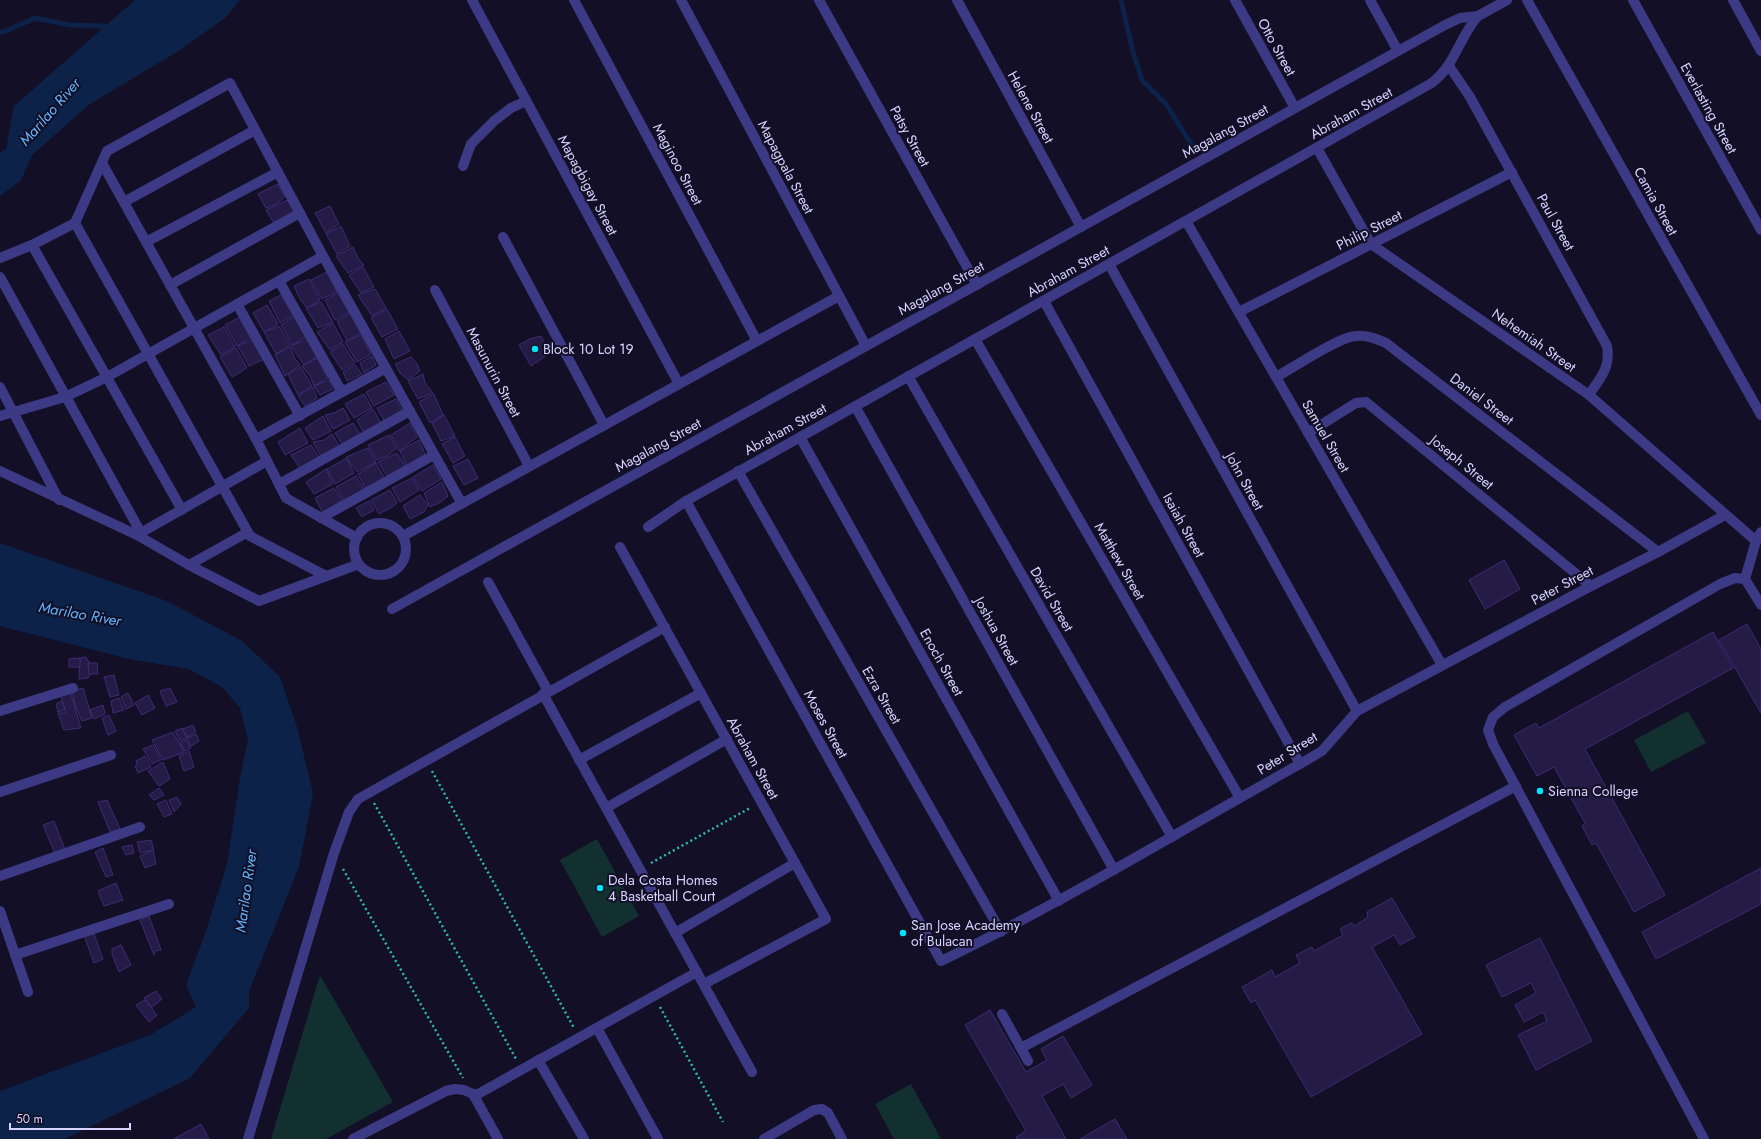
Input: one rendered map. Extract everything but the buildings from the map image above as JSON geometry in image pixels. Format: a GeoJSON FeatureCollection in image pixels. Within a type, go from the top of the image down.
{"type":"FeatureCollection","features":[{"type":"Feature","properties":{"kind":"street","name":"Mapagbigay Street"},"geometry":{"type":"LineString","coordinates":[[472,0],[679,384]]}},
{"type":"Feature","properties":{"kind":"street","name":"Maginoo Street"},"geometry":{"type":"LineString","coordinates":[[574,0],[757,341]]}},
{"type":"Feature","properties":{"kind":"street","name":"Mapagpala Street"},"geometry":{"type":"LineString","coordinates":[[681,0],[866,346]]}},
{"type":"Feature","properties":{"kind":"street","name":"Patsy Street"},"geometry":{"type":"LineString","coordinates":[[819,0],[977,285]]}},
{"type":"Feature","properties":{"kind":"street","name":"Helene Street"},"geometry":{"type":"LineString","coordinates":[[957,0],[1081,227]]}},
{"type":"Feature","properties":{"kind":"street","name":"Otto Street"},"geometry":{"type":"LineString","coordinates":[[1235,0],[1295,108]]}},
{"type":"Feature","properties":{"kind":"street"},"geometry":{"type":"LineString","coordinates":[[1370,0],[1398,51]]}},
{"type":"Feature","properties":{"kind":"street","name":"Magalang Street"},"geometry":{"type":"LineString","coordinates":[[392,609],[1398,51],[1453,21],[1478,16],[1507,0]]}},
{"type":"Feature","properties":{"kind":"street","name":"Camia Street"},"geometry":{"type":"LineString","coordinates":[[1527,0],[1761,415]]}},
{"type":"Feature","properties":{"kind":"street","name":"Everlasting Street"},"geometry":{"type":"LineString","coordinates":[[1633,0],[1761,230]]}},
{"type":"Feature","properties":{"kind":"street"},"geometry":{"type":"LineString","coordinates":[[1733,0],[1761,51]]}},
{"type":"Feature","properties":{"kind":"street","name":"Abraham Street"},"geometry":{"type":"LineString","coordinates":[[648,527],[686,501],[738,471],[1430,84],[1441,76],[1450,66],[1465,32],[1478,16]]}},
{"type":"Feature","properties":{"kind":"street","name":"Paul Street"},"geometry":{"type":"LineString","coordinates":[[1450,66],[1470,97],[1607,346],[1609,356],[1608,364],[1589,395]]}},
{"type":"Feature","properties":{"kind":"street"},"geometry":{"type":"LineString","coordinates":[[0,258],[32,245],[75,223],[107,151],[230,83],[323,256],[462,504]]}},
{"type":"Feature","properties":{"kind":"street"},"geometry":{"type":"LineString","coordinates":[[463,166],[471,144],[494,121],[511,108],[526,101]]}},
{"type":"Feature","properties":{"kind":"street"},"geometry":{"type":"LineString","coordinates":[[124,202],[255,130]]}},
{"type":"Feature","properties":{"kind":"street","name":"Nehemiah Street"},"geometry":{"type":"LineString","coordinates":[[1316,148],[1371,244],[1589,395],[1725,515],[1759,537]]}},
{"type":"Feature","properties":{"kind":"street"},"geometry":{"type":"LineString","coordinates":[[102,163],[256,439],[286,498],[357,538]]}},
{"type":"Feature","properties":{"kind":"street"},"geometry":{"type":"LineString","coordinates":[[146,242],[278,172]]}},
{"type":"Feature","properties":{"kind":"street","name":"Philip Street"},"geometry":{"type":"LineString","coordinates":[[1239,312],[1512,172]]}},
{"type":"Feature","properties":{"kind":"street"},"geometry":{"type":"LineString","coordinates":[[170,285],[300,213]]}},
{"type":"Feature","properties":{"kind":"street","name":"Samuel Street"},"geometry":{"type":"LineString","coordinates":[[1186,221],[1442,665]]}},
{"type":"Feature","properties":{"kind":"street"},"geometry":{"type":"LineString","coordinates":[[75,223],[250,536],[326,576]]}},
{"type":"Feature","properties":{"kind":"street"},"geometry":{"type":"LineString","coordinates":[[503,237],[604,425]]}},
{"type":"Feature","properties":{"kind":"street"},"geometry":{"type":"LineString","coordinates":[[32,245],[182,510]]}},
{"type":"Feature","properties":{"kind":"street"},"geometry":{"type":"LineString","coordinates":[[0,416],[15,413],[65,397],[107,376],[323,256]]}},
{"type":"Feature","properties":{"kind":"street","name":"John Street"},"geometry":{"type":"LineString","coordinates":[[1109,264],[1357,711]]}},
{"type":"Feature","properties":{"kind":"street"},"geometry":{"type":"LineString","coordinates":[[0,277],[139,534]]}},
{"type":"Feature","properties":{"kind":"street"},"geometry":{"type":"LineString","coordinates":[[279,281],[342,392]]}},
{"type":"Feature","properties":{"kind":"street","name":"Masunurin Street"},"geometry":{"type":"LineString","coordinates":[[435,290],[529,466]]}},
{"type":"Feature","properties":{"kind":"street"},"geometry":{"type":"LineString","coordinates":[[403,536],[839,296]]}},
{"type":"Feature","properties":{"kind":"street","name":"Isaiah Street"},"geometry":{"type":"LineString","coordinates":[[1044,301],[1300,764]]}},
{"type":"Feature","properties":{"kind":"street"},"geometry":{"type":"LineString","coordinates":[[237,304],[300,416]]}},
{"type":"Feature","properties":{"kind":"street","name":"Daniel Street"},"geometry":{"type":"LineString","coordinates":[[1276,377],[1339,341],[1355,335],[1371,336],[1393,348],[1658,552]]}},
{"type":"Feature","properties":{"kind":"street","name":"Matthew Street"},"geometry":{"type":"LineString","coordinates":[[975,339],[1240,798]]}},
{"type":"Feature","properties":{"kind":"street"},"geometry":{"type":"LineString","coordinates":[[256,439],[386,368]]}},
{"type":"Feature","properties":{"kind":"street","name":"David Street"},"geometry":{"type":"LineString","coordinates":[[908,376],[1172,837]]}},
{"type":"Feature","properties":{"kind":"street"},"geometry":{"type":"LineString","coordinates":[[0,387],[15,413],[59,500]]}},
{"type":"Feature","properties":{"kind":"street","name":"Joseph Street"},"geometry":{"type":"LineString","coordinates":[[1308,433],[1356,403],[1366,402],[1591,586]]}},
{"type":"Feature","properties":{"kind":"street","name":"Joshua Street"},"geometry":{"type":"LineString","coordinates":[[855,406],[1114,870]]}},
{"type":"Feature","properties":{"kind":"street"},"geometry":{"type":"LineString","coordinates":[[279,484],[410,411]]}},
{"type":"Feature","properties":{"kind":"street","name":"Enoch Street"},"geometry":{"type":"LineString","coordinates":[[800,437],[1059,901]]}},
{"type":"Feature","properties":{"kind":"street"},"geometry":{"type":"LineString","coordinates":[[322,518],[434,455]]}},
{"type":"Feature","properties":{"kind":"street"},"geometry":{"type":"LineString","coordinates":[[139,534],[267,461]]}},
{"type":"Feature","properties":{"kind":"street"},"geometry":{"type":"LineString","coordinates":[[0,471],[59,500],[139,534],[189,565],[259,601],[359,564]]}},
{"type":"Feature","properties":{"kind":"street","name":"Ezra Street"},"geometry":{"type":"LineString","coordinates":[[738,471],[1001,932]]}},
{"type":"Feature","properties":{"kind":"street","name":"Moses Street"},"geometry":{"type":"LineString","coordinates":[[686,501],[941,961]]}},
{"type":"Feature","properties":{"kind":"street","name":"Peter Street"},"geometry":{"type":"LineString","coordinates":[[941,961],[1001,932],[1059,901],[1322,751],[1357,711],[1725,515]]}},
{"type":"Feature","properties":{"kind":"street"},"geometry":{"type":"LineString","coordinates":[[379,523],[393,526],[403,536],[406,551],[400,565],[394,570],[380,574],[372,573],[359,564],[354,547],[357,538],[366,528],[379,523]]}},
{"type":"Feature","properties":{"kind":"street"},"geometry":{"type":"LineString","coordinates":[[189,565],[248,532]]}},
{"type":"Feature","properties":{"kind":"street"},"geometry":{"type":"LineString","coordinates":[[1745,579],[1759,537]]}},
{"type":"Feature","properties":{"kind":"street","name":"Abraham Street"},"geometry":{"type":"LineString","coordinates":[[620,547],[826,919],[704,984]]}},
{"type":"Feature","properties":{"kind":"street"},"geometry":{"type":"LineString","coordinates":[[1704,1139],[1493,744],[1488,730],[1494,717],[1505,707],[1720,584],[1735,578],[1745,579]]}},
{"type":"Feature","properties":{"kind":"street"},"geometry":{"type":"LineString","coordinates":[[1745,579],[1761,605]]}},
{"type":"Feature","properties":{"kind":"street"},"geometry":{"type":"LineString","coordinates":[[488,582],[579,760],[752,1072]]}},
{"type":"Feature","properties":{"kind":"street"},"geometry":{"type":"LineString","coordinates":[[248,1139],[334,853],[350,808],[358,799],[368,793],[665,627]]}},
{"type":"Feature","properties":{"kind":"street"},"geometry":{"type":"LineString","coordinates":[[0,711],[73,688]]}},
{"type":"Feature","properties":{"kind":"street"},"geometry":{"type":"LineString","coordinates":[[579,760],[701,693]]}},
{"type":"Feature","properties":{"kind":"street"},"geometry":{"type":"LineString","coordinates":[[606,808],[727,739]]}},
{"type":"Feature","properties":{"kind":"street"},"geometry":{"type":"LineString","coordinates":[[0,792],[111,755]]}},
{"type":"Feature","properties":{"kind":"street"},"geometry":{"type":"LineString","coordinates":[[1021,1048],[1516,786]]}},
{"type":"Feature","properties":{"kind":"street"},"geometry":{"type":"LineString","coordinates":[[0,876],[140,827]]}},
{"type":"Feature","properties":{"kind":"street"},"geometry":{"type":"LineString","coordinates":[[675,933],[795,863]]}},
{"type":"Feature","properties":{"kind":"street"},"geometry":{"type":"LineString","coordinates":[[15,955],[169,904]]}},
{"type":"Feature","properties":{"kind":"street"},"geometry":{"type":"LineString","coordinates":[[0,911],[28,992]]}},
{"type":"Feature","properties":{"kind":"street"},"geometry":{"type":"LineString","coordinates":[[353,1139],[446,1091],[455,1089],[478,1094],[697,972]]}},
{"type":"Feature","properties":{"kind":"street"},"geometry":{"type":"LineString","coordinates":[[1002,1014],[1028,1062]]}},
{"type":"Feature","properties":{"kind":"street"},"geometry":{"type":"LineString","coordinates":[[597,1028],[658,1139]]}},
{"type":"Feature","properties":{"kind":"street"},"geometry":{"type":"LineString","coordinates":[[538,1060],[584,1139]]}},
{"type":"Feature","properties":{"kind":"street"},"geometry":{"type":"LineString","coordinates":[[473,1094],[498,1139]]}},
{"type":"Feature","properties":{"kind":"street"},"geometry":{"type":"LineString","coordinates":[[764,1139],[814,1110],[822,1109],[828,1113],[842,1139]]}},
{"type":"Feature","properties":{"kind":"path"},"geometry":{"type":"LineString","coordinates":[[426,760],[579,1038]]}},
{"type":"Feature","properties":{"kind":"path"},"geometry":{"type":"LineString","coordinates":[[368,793],[521,1069]]}},
{"type":"Feature","properties":{"kind":"path"},"geometry":{"type":"LineString","coordinates":[[640,869],[761,802]]}},
{"type":"Feature","properties":{"kind":"path"},"geometry":{"type":"LineString","coordinates":[[334,853],[473,1094]]}},
{"type":"Feature","properties":{"kind":"path"},"geometry":{"type":"LineString","coordinates":[[654,996],[723,1122]]}},
{"type":"Feature","properties":{"kind":"green space"},"geometry":{"type":"Polygon","coordinates":[[[1688,711],[1706,743],[1651,772],[1634,740],[1688,711]]]}},
{"type":"Feature","properties":{"kind":"green space","name":"Dela Costa Homes 4 Basketball Court"},"geometry":{"type":"Polygon","coordinates":[[[597,839],[639,916],[602,937],[560,860],[597,839]]]}},
{"type":"Feature","properties":{"kind":"green space"},"geometry":{"type":"Polygon","coordinates":[[[320,975],[393,1102],[326,1139],[271,1139],[320,975]]]}},
{"type":"Feature","properties":{"kind":"green space"},"geometry":{"type":"Polygon","coordinates":[[[911,1084],[941,1139],[894,1139],[875,1104],[911,1084]]]}},
{"type":"Feature","properties":{"kind":"water","name":"Marilao River"},"geometry":{"type":"Polygon","coordinates":[[[135,0],[240,0],[225,18],[180,50],[90,104],[32,155],[21,180],[0,196],[0,153],[6,149],[14,106],[135,0]]]}},
{"type":"Feature","properties":{"kind":"water","name":"Marilao River"},"geometry":{"type":"Polygon","coordinates":[[[0,543],[167,601],[242,641],[280,677],[297,727],[313,793],[299,867],[249,991],[249,1008],[190,1078],[65,1139],[0,1139],[0,1091],[150,1035],[196,1007],[186,985],[205,934],[227,864],[240,778],[248,740],[240,708],[222,687],[189,669],[129,659],[0,626],[0,543]]]}},
{"type":"Feature","properties":{"kind":"waterway"},"geometry":{"type":"LineString","coordinates":[[1121,0],[1133,52],[1142,80],[1166,104],[1191,144]]}},
{"type":"Feature","properties":{"kind":"waterway"},"geometry":{"type":"LineString","coordinates":[[0,32],[4,32],[35,18],[70,25],[104,26],[111,29]]}},
{"type":"Feature","properties":{"kind":"place","name":"Block 10 Lot 19"},"geometry":{"type":"Point","coordinates":[535,349]}},
{"type":"Feature","properties":{"kind":"place","name":"Sienna College"},"geometry":{"type":"Point","coordinates":[1540,791]}},
{"type":"Feature","properties":{"kind":"place","name":"Dela Costa Homes 4 Basketball Court"},"geometry":{"type":"Point","coordinates":[600,888]}},
{"type":"Feature","properties":{"kind":"place","name":"San Jose Academy of Bulacan"},"geometry":{"type":"Point","coordinates":[903,933]}}]}
